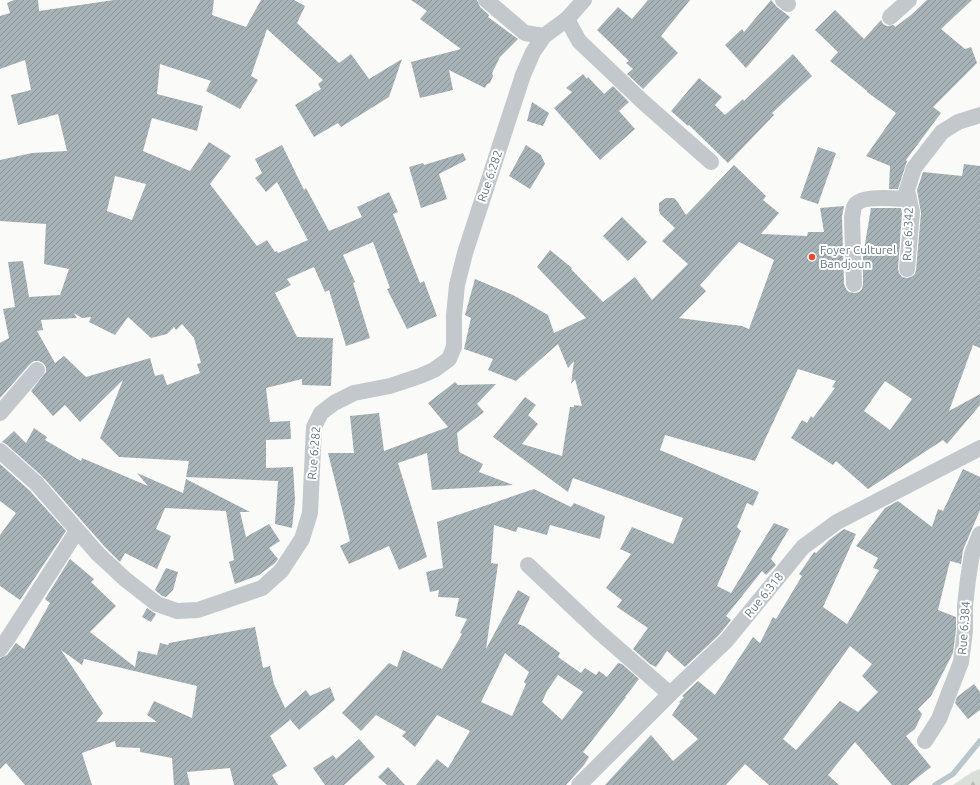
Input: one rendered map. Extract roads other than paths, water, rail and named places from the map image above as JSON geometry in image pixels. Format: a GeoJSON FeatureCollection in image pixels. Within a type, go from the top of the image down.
{"type":"FeatureCollection","features":[{"type":"Feature","properties":{"kind":"street"},"geometry":{"type":"LineString","coordinates":[[486,0],[525,33],[544,36]]}},
{"type":"Feature","properties":{"kind":"street","name":"Rue 6.282"},"geometry":{"type":"LineString","coordinates":[[0,451],[36,483],[98,554],[125,579],[157,604],[177,611],[198,610],[262,588],[281,571],[302,539],[310,513],[314,427],[321,413],[334,402],[354,393],[390,386],[420,376],[434,370],[449,359],[454,347],[454,315],[457,285],[465,253],[523,75],[534,52],[544,36],[567,19],[584,0]]}},
{"type":"Feature","properties":{"kind":"street"},"geometry":{"type":"LineString","coordinates":[[890,17],[908,0]]}},
{"type":"Feature","properties":{"kind":"street"},"geometry":{"type":"LineString","coordinates":[[567,19],[579,41],[642,101],[711,162]]}},
{"type":"Feature","properties":{"kind":"street","name":"Rue 6.342"},"geometry":{"type":"LineString","coordinates":[[907,269],[912,212],[907,190],[914,168],[942,132],[958,122],[980,116]]}},
{"type":"Feature","properties":{"kind":"street"},"geometry":{"type":"LineString","coordinates":[[854,284],[852,217],[854,206],[861,200],[882,198],[909,199]]}},
{"type":"Feature","properties":{"kind":"street"},"geometry":{"type":"LineString","coordinates":[[0,413],[37,370]]}},
{"type":"Feature","properties":{"kind":"street","name":"Rue 6.318"},"geometry":{"type":"LineString","coordinates":[[579,785],[670,694],[726,641],[803,547],[837,522],[980,448]]}},
{"type":"Feature","properties":{"kind":"street"},"geometry":{"type":"LineString","coordinates":[[0,649],[77,531]]}},
{"type":"Feature","properties":{"kind":"street","name":"Rue 6.384"},"geometry":{"type":"LineString","coordinates":[[925,741],[939,719],[961,662],[965,631],[965,606],[968,579],[972,554],[980,534]]}},
{"type":"Feature","properties":{"kind":"street"},"geometry":{"type":"LineString","coordinates":[[528,565],[598,631],[670,694]]}},
{"type":"Feature","properties":{"kind":"waterway"},"geometry":{"type":"LineString","coordinates":[[935,785],[953,774],[980,741]]}},
{"type":"Feature","properties":{"kind":"place","name":"Foyer Culturel Bandjoun"},"geometry":{"type":"Point","coordinates":[812,257]}}]}
